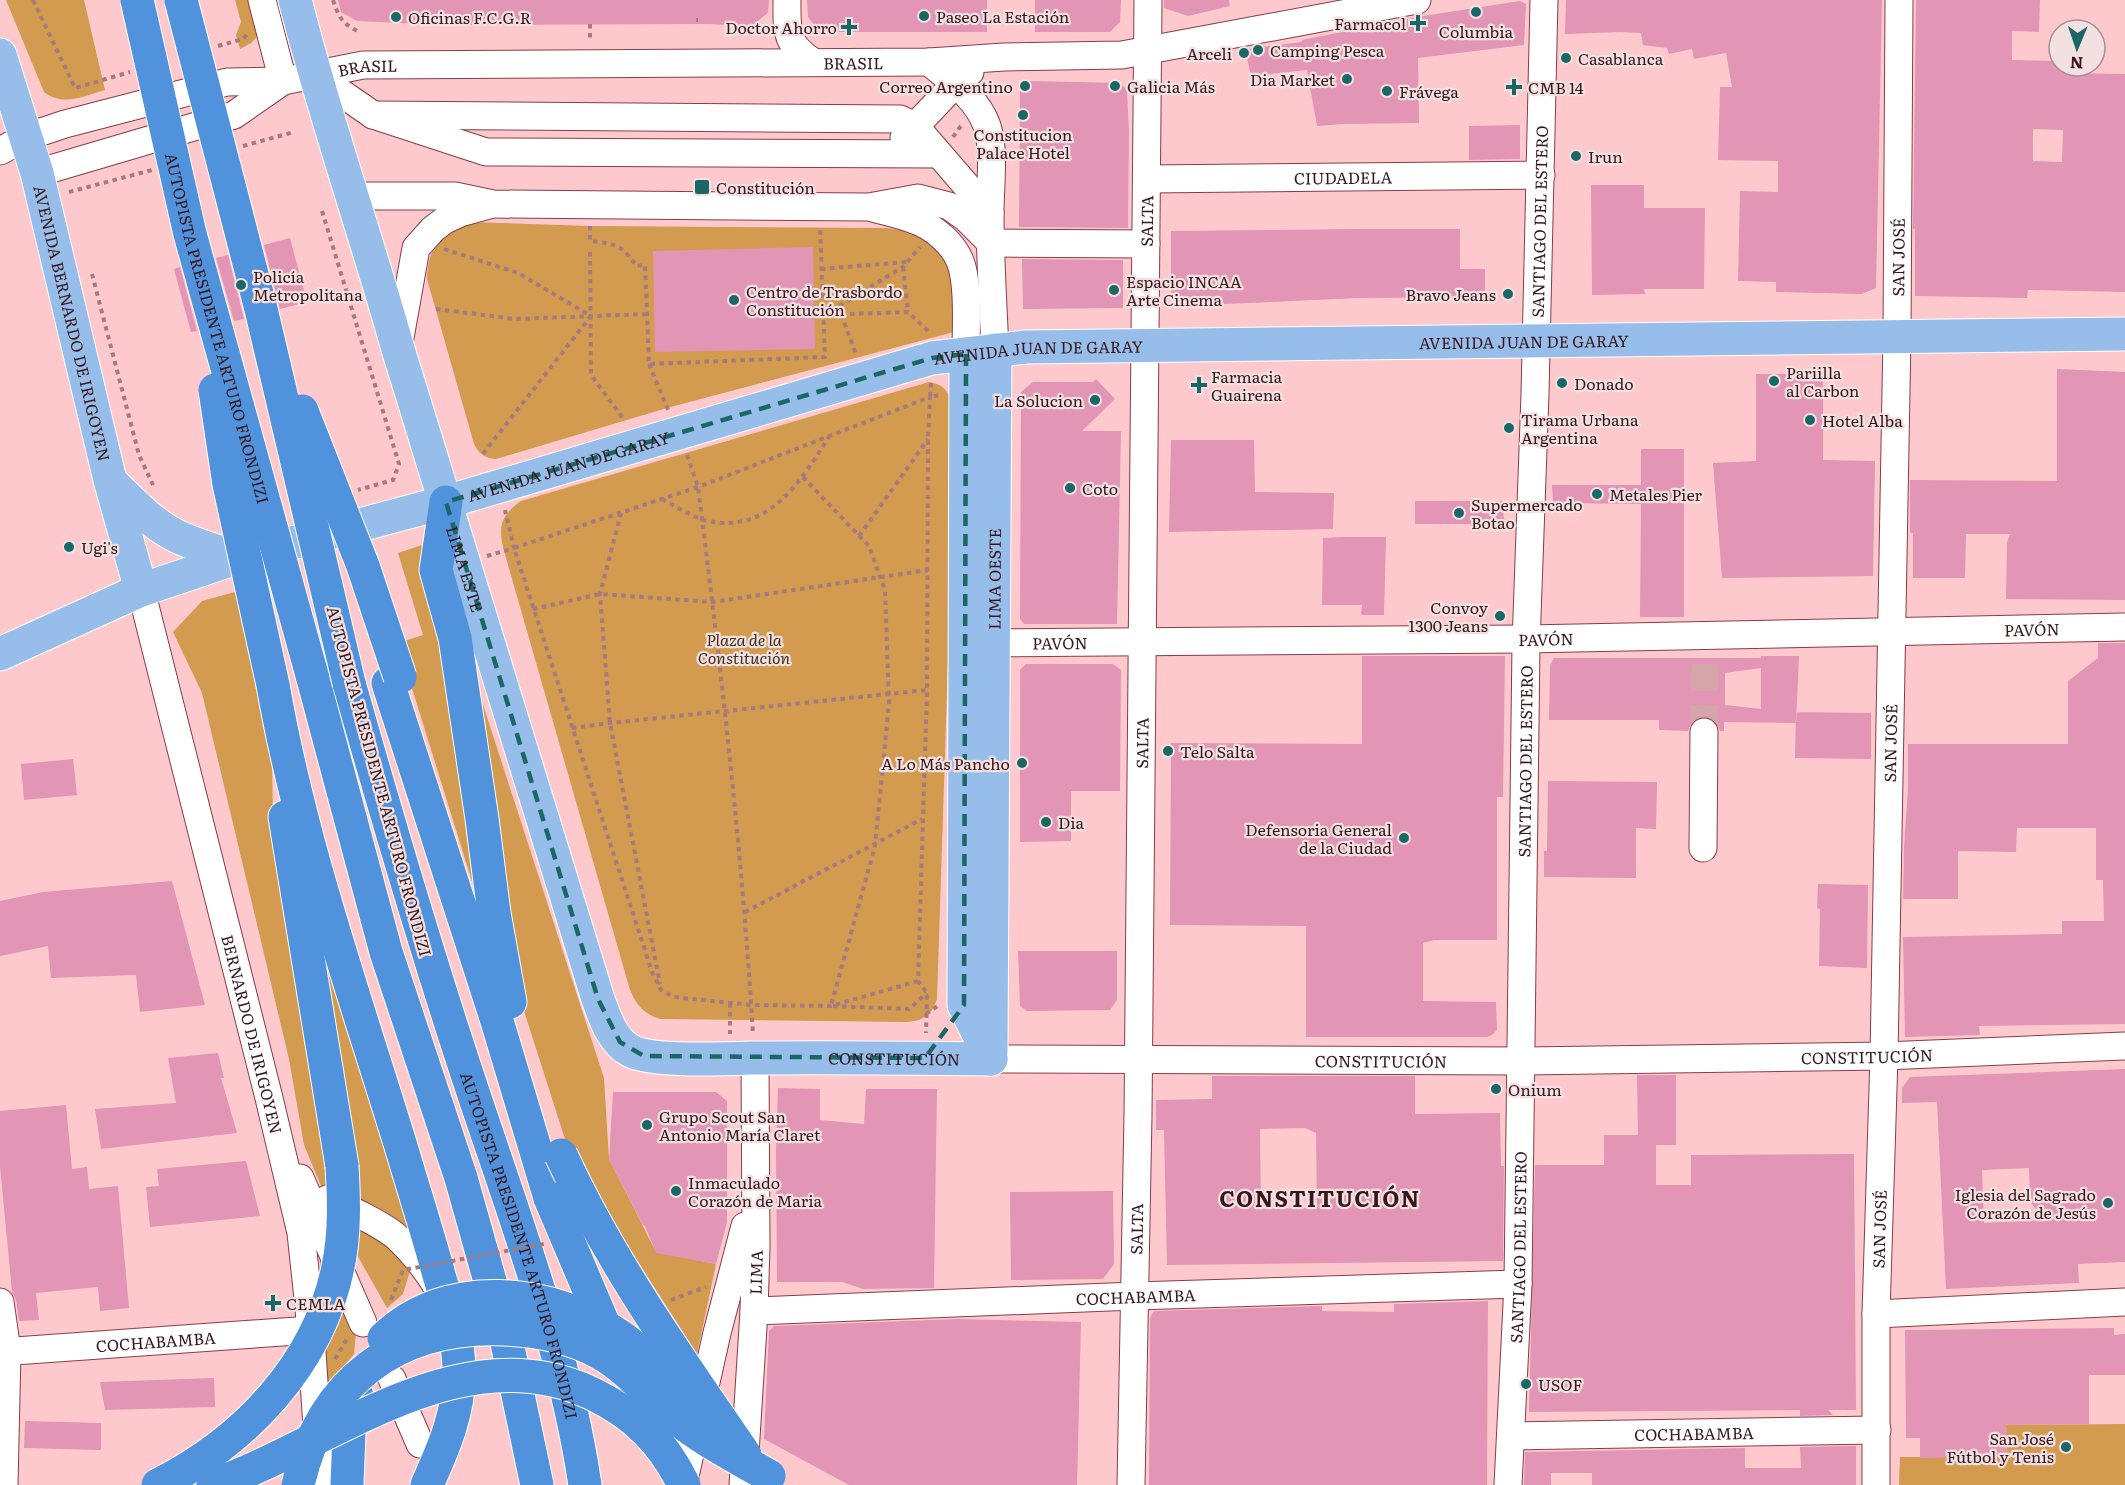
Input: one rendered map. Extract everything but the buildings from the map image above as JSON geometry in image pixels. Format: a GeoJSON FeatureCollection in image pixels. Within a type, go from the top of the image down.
{"type":"FeatureCollection","features":[{"type":"Feature","properties":{"kind":"highway","name":"AUTOPISTA PRESIDENTE ARTURO FRONDIZI"},"geometry":{"type":"LineString","coordinates":[[137,0],[190,234],[386,952],[461,1178],[506,1338],[537,1485]]}},
{"type":"Feature","properties":{"kind":"highway","name":"AUTOPISTA PRESIDENTE ARTURO FRONDIZI"},"geometry":{"type":"LineString","coordinates":[[181,0],[261,309],[349,683],[428,958],[549,1326],[573,1416],[585,1485]]}},
{"type":"Feature","properties":{"kind":"highway"},"geometry":{"type":"LineString","coordinates":[[190,234],[229,484],[285,752],[325,897],[449,1308],[458,1353],[457,1406],[447,1439],[427,1485]]}},
{"type":"Feature","properties":{"kind":"highway"},"geometry":{"type":"LineString","coordinates":[[261,309],[327,473],[394,680],[550,1198],[672,1485]]}},
{"type":"Feature","properties":{"kind":"highway"},"geometry":{"type":"LineString","coordinates":[[446,502],[436,570],[455,638],[498,943],[513,1019]]}},
{"type":"Feature","properties":{"kind":"highway"},"geometry":{"type":"LineString","coordinates":[[394,680],[561,1155],[585,1206],[618,1263],[662,1332],[760,1475]]}},
{"type":"Feature","properties":{"kind":"highway"},"geometry":{"type":"LineString","coordinates":[[158,1485],[207,1457],[233,1437],[281,1387],[306,1351],[326,1307],[338,1267],[345,1207],[342,1166],[285,822],[285,752]]}},
{"type":"Feature","properties":{"kind":"highway"},"geometry":{"type":"LineString","coordinates":[[347,1485],[349,1433],[358,1391],[375,1349],[367,1335],[396,1326],[424,1310],[463,1298],[490,1296],[521,1299],[565,1309],[603,1326],[634,1346],[760,1475]]}},
{"type":"Feature","properties":{"kind":"highway"},"geometry":{"type":"LineString","coordinates":[[298,1485],[306,1459],[324,1420],[355,1378],[389,1354],[422,1338],[449,1331],[481,1328],[534,1332],[599,1352],[621,1367],[688,1427],[760,1475]]}},
{"type":"Feature","properties":{"kind":"highway"},"geometry":{"type":"LineString","coordinates":[[213,1485],[267,1463],[379,1409],[428,1389],[464,1379],[506,1376],[558,1382],[574,1386],[604,1400],[648,1430],[672,1463],[683,1485]]}},
{"type":"Feature","properties":{"kind":"main road","name":"LIMA ESTE"},"geometry":{"type":"LineString","coordinates":[[295,0],[299,77],[352,196],[605,1019],[620,1042],[628,1050],[636,1053]]}},
{"type":"Feature","properties":{"kind":"main road","name":"AVENIDA BERNARDO DE IRIGOYEN"},"geometry":{"type":"LineString","coordinates":[[0,55],[13,144],[38,173],[110,480],[141,590]]}},
{"type":"Feature","properties":{"kind":"main road","name":"AVENIDA JUAN DE GARAY"},"geometry":{"type":"LineString","coordinates":[[0,654],[141,590],[236,558],[446,502],[932,358],[1026,347],[2125,334]]}},
{"type":"Feature","properties":{"kind":"main road","name":"LIMA OESTE"},"geometry":{"type":"LineString","coordinates":[[980,352],[979,642],[991,1059]]}},
{"type":"Feature","properties":{"kind":"main road"},"geometry":{"type":"LineString","coordinates":[[110,480],[162,527],[183,539],[236,558]]}},
{"type":"Feature","properties":{"kind":"main road","name":"LIMA OESTE"},"geometry":{"type":"LineString","coordinates":[[979,642],[964,1005],[991,1059]]}},
{"type":"Feature","properties":{"kind":"main road"},"geometry":{"type":"LineString","coordinates":[[925,1058],[944,1038],[964,1005]]}},
{"type":"Feature","properties":{"kind":"main road","name":"CONSTITUCIÓN"},"geometry":{"type":"LineString","coordinates":[[636,1053],[644,1056],[743,1059],[991,1059]]}},
{"type":"Feature","properties":{"kind":"street"},"geometry":{"type":"LineString","coordinates":[[262,0],[299,77],[373,115],[486,152],[884,154],[944,147]]}},
{"type":"Feature","properties":{"kind":"street"},"geometry":{"type":"LineString","coordinates":[[787,0],[787,33],[795,48],[813,62]]}},
{"type":"Feature","properties":{"kind":"street","name":"SALTA"},"geometry":{"type":"LineString","coordinates":[[1131,1485],[1143,643],[1148,0]]}},
{"type":"Feature","properties":{"kind":"street","name":"BRASIL"},"geometry":{"type":"LineString","coordinates":[[13,144],[65,124],[226,82],[299,77],[370,65],[929,62],[988,58],[1122,55],[1418,0]]}},
{"type":"Feature","properties":{"kind":"street","name":"SANTIAGO DEL ESTERO"},"geometry":{"type":"LineString","coordinates":[[1508,1485],[1518,1284],[1526,639],[1541,175],[1544,0]]}},
{"type":"Feature","properties":{"kind":"street","name":"SAN JOSÉ"},"geometry":{"type":"LineString","coordinates":[[1876,1485],[1876,1314],[1884,1056],[1897,335],[1899,0]]}},
{"type":"Feature","properties":{"kind":"street"},"geometry":{"type":"LineString","coordinates":[[884,154],[905,137],[956,83],[988,58]]}},
{"type":"Feature","properties":{"kind":"street","name":"LIMA OESTE"},"geometry":{"type":"LineString","coordinates":[[929,62],[956,83],[977,106],[987,127],[991,148],[991,243],[980,352]]}},
{"type":"Feature","properties":{"kind":"street","name":"BRASIL"},"geometry":{"type":"LineString","coordinates":[[38,173],[234,115],[299,77]]}},
{"type":"Feature","properties":{"kind":"street"},"geometry":{"type":"LineString","coordinates":[[373,115],[900,119],[915,126],[944,147],[990,213]]}},
{"type":"Feature","properties":{"kind":"street","name":"CIUDADELA"},"geometry":{"type":"LineString","coordinates":[[1147,179],[1541,175]]}},
{"type":"Feature","properties":{"kind":"street"},"geometry":{"type":"LineString","coordinates":[[352,196],[455,196],[493,204],[869,207],[918,198],[949,206],[991,243],[1146,244]]}},
{"type":"Feature","properties":{"kind":"street"},"geometry":{"type":"LineString","coordinates":[[398,349],[416,248],[433,229],[445,220],[460,213],[493,204]]}},
{"type":"Feature","properties":{"kind":"street"},"geometry":{"type":"LineString","coordinates":[[869,207],[918,221],[935,230],[947,242],[960,262],[980,352]]}},
{"type":"Feature","properties":{"kind":"street","name":"BERNARDO DE IRIGOYEN"},"geometry":{"type":"LineString","coordinates":[[141,590],[270,1098],[301,1233],[311,1330],[321,1485]]}},
{"type":"Feature","properties":{"kind":"street","name":"PAVÓN"},"geometry":{"type":"LineString","coordinates":[[979,642],[1143,643],[1526,639],[1705,647],[1890,631],[2125,627]]}},
{"type":"Feature","properties":{"kind":"street"},"geometry":{"type":"LineString","coordinates":[[1702,848],[1704,732]]}},
{"type":"Feature","properties":{"kind":"street","name":"CONSTITUCIÓN"},"geometry":{"type":"LineString","coordinates":[[991,1059],[1521,1061],[1884,1056],[2125,1046]]}},
{"type":"Feature","properties":{"kind":"street","name":"LIMA"},"geometry":{"type":"LineString","coordinates":[[743,1059],[755,1184],[754,1311],[760,1475]]}},
{"type":"Feature","properties":{"kind":"street"},"geometry":{"type":"LineString","coordinates":[[270,1098],[299,1174],[367,1335]]}},
{"type":"Feature","properties":{"kind":"street"},"geometry":{"type":"LineString","coordinates":[[299,1174],[324,1197],[400,1239],[432,1278],[449,1308]]}},
{"type":"Feature","properties":{"kind":"street"},"geometry":{"type":"LineString","coordinates":[[683,1485],[717,1333],[755,1184]]}},
{"type":"Feature","properties":{"kind":"street","name":"COCHABAMBA"},"geometry":{"type":"LineString","coordinates":[[754,1311],[1518,1284]]}},
{"type":"Feature","properties":{"kind":"street"},"geometry":{"type":"LineString","coordinates":[[0,1302],[4,1351],[4,1485]]}},
{"type":"Feature","properties":{"kind":"street"},"geometry":{"type":"LineString","coordinates":[[1876,1314],[2125,1302]]}},
{"type":"Feature","properties":{"kind":"street","name":"COCHABAMBA"},"geometry":{"type":"LineString","coordinates":[[4,1351],[311,1330]]}},
{"type":"Feature","properties":{"kind":"street"},"geometry":{"type":"LineString","coordinates":[[392,1379],[420,1444]]}},
{"type":"Feature","properties":{"kind":"street","name":"COCHABAMBA"},"geometry":{"type":"LineString","coordinates":[[1511,1436],[1877,1430]]}},
{"type":"Feature","properties":{"kind":"path"},"geometry":{"type":"LineString","coordinates":[[333,0],[338,16],[359,32]]}},
{"type":"Feature","properties":{"kind":"path"},"geometry":{"type":"LineString","coordinates":[[944,147],[966,118]]}},
{"type":"Feature","properties":{"kind":"path"},"geometry":{"type":"LineString","coordinates":[[322,211],[399,464]]}},
{"type":"Feature","properties":{"kind":"path"},"geometry":{"type":"LineString","coordinates":[[590,226],[590,241],[615,244],[626,250],[636,266],[645,265],[649,364],[679,433],[698,487],[726,711],[745,912],[751,1005],[743,1059]]}},
{"type":"Feature","properties":{"kind":"path"},"geometry":{"type":"LineString","coordinates":[[649,364],[825,357],[820,227]]}},
{"type":"Feature","properties":{"kind":"path"},"geometry":{"type":"LineString","coordinates":[[823,315],[903,267],[925,240]]}},
{"type":"Feature","properties":{"kind":"path"},"geometry":{"type":"LineString","coordinates":[[435,246],[519,273],[591,316]]}},
{"type":"Feature","properties":{"kind":"path"},"geometry":{"type":"LineString","coordinates":[[590,252],[591,375],[625,421]]}},
{"type":"Feature","properties":{"kind":"path"},"geometry":{"type":"LineString","coordinates":[[821,269],[907,262]]}},
{"type":"Feature","properties":{"kind":"path"},"geometry":{"type":"LineString","coordinates":[[903,267],[908,312],[934,337]]}},
{"type":"Feature","properties":{"kind":"path"},"geometry":{"type":"LineString","coordinates":[[838,306],[858,358]]}},
{"type":"Feature","properties":{"kind":"path"},"geometry":{"type":"LineString","coordinates":[[436,309],[515,319],[647,314]]}},
{"type":"Feature","properties":{"kind":"path"},"geometry":{"type":"LineString","coordinates":[[823,315],[908,312]]}},
{"type":"Feature","properties":{"kind":"path"},"geometry":{"type":"LineString","coordinates":[[482,455],[591,316]]}},
{"type":"Feature","properties":{"kind":"path"},"geometry":{"type":"LineString","coordinates":[[465,562],[698,487],[930,397],[927,690],[918,981],[927,993],[925,1058]]}},
{"type":"Feature","properties":{"kind":"path"},"geometry":{"type":"LineString","coordinates":[[662,499],[692,515],[710,521],[730,522],[752,519],[767,513],[780,502],[803,477],[829,436]]}},
{"type":"Feature","properties":{"kind":"path"},"geometry":{"type":"LineString","coordinates":[[859,536],[928,438]]}},
{"type":"Feature","properties":{"kind":"path"},"geometry":{"type":"LineString","coordinates":[[803,477],[869,546],[885,590],[889,693],[875,846],[831,1006]]}},
{"type":"Feature","properties":{"kind":"path"},"geometry":{"type":"LineString","coordinates":[[500,486],[514,548],[533,609],[652,972],[661,990],[674,997],[751,1005],[909,1009],[927,993]]}},
{"type":"Feature","properties":{"kind":"path"},"geometry":{"type":"LineString","coordinates":[[621,512],[600,594],[610,723],[661,990]]}},
{"type":"Feature","properties":{"kind":"path"},"geometry":{"type":"LineString","coordinates":[[533,609],[600,594],[713,602],[928,570]]}},
{"type":"Feature","properties":{"kind":"path"},"geometry":{"type":"LineString","coordinates":[[572,728],[927,690]]}},
{"type":"Feature","properties":{"kind":"path"},"geometry":{"type":"LineString","coordinates":[[745,912],[923,819]]}},
{"type":"Feature","properties":{"kind":"path"},"geometry":{"type":"LineString","coordinates":[[831,1006],[918,981]]}},
{"type":"Feature","properties":{"kind":"path"},"geometry":{"type":"LineString","coordinates":[[730,1003],[743,1059]]}},
{"type":"Feature","properties":{"kind":"path"},"geometry":{"type":"LineString","coordinates":[[389,1306],[403,1270],[547,1243]]}},
{"type":"Feature","properties":{"kind":"path"},"geometry":{"type":"LineString","coordinates":[[674,1299],[712,1285]]}},
{"type":"Feature","properties":{"kind":"path"},"geometry":{"type":"LineString","coordinates":[[331,1356],[335,1359],[347,1339],[367,1335]]}},
{"type":"Feature","properties":{"kind":"highlighted area"},"geometry":{"type":"Polygon","coordinates":[[[966,354],[964,1005],[925,1058],[644,1056],[620,1042],[598,999],[446,502],[932,358],[966,354]]]}},
{"type":"Feature","properties":{"kind":"green space"},"geometry":{"type":"Polygon","coordinates":[[[6,0],[84,0],[105,90],[66,100],[44,92],[6,0]]]}},
{"type":"Feature","properties":{"kind":"green space"},"geometry":{"type":"Polygon","coordinates":[[[235,0],[253,0],[258,36],[240,49],[236,35],[241,22],[235,0]]]}},
{"type":"Feature","properties":{"kind":"green space"},"geometry":{"type":"Polygon","coordinates":[[[469,222],[590,226],[887,228],[907,231],[933,245],[955,273],[954,332],[667,408],[496,459],[483,455],[474,444],[427,279],[430,258],[443,236],[469,222]]]}},
{"type":"Feature","properties":{"kind":"green space","name":"Plaza de la Constitución"},"geometry":{"type":"Polygon","coordinates":[[[929,382],[945,390],[956,417],[935,1005],[926,1016],[906,1022],[660,1019],[654,1017],[642,1009],[630,990],[504,551],[501,535],[502,522],[521,501],[929,382]]]}},
{"type":"Feature","properties":{"kind":"green space"},"geometry":{"type":"Polygon","coordinates":[[[422,545],[430,558],[482,886],[474,888],[398,643],[423,635],[398,553],[422,545]]]}},
{"type":"Feature","properties":{"kind":"green space"},"geometry":{"type":"Polygon","coordinates":[[[242,590],[272,760],[273,821],[301,880],[417,1248],[403,1294],[387,1308],[329,1205],[304,1145],[289,1059],[202,693],[173,632],[202,601],[242,590]]]}},
{"type":"Feature","properties":{"kind":"green space"},"geometry":{"type":"Polygon","coordinates":[[[464,646],[604,1078],[609,1159],[656,1252],[716,1264],[697,1354],[570,1155],[510,967],[464,646]]]}},
{"type":"Feature","properties":{"kind":"green space"},"geometry":{"type":"Polygon","coordinates":[[[318,1240],[356,1333],[354,1354],[326,1388],[326,1328],[318,1240]]]}},
{"type":"Feature","properties":{"kind":"green space","name":"San José Fútbol y Tenis"},"geometry":{"type":"Polygon","coordinates":[[[2125,1424],[2125,1485],[1899,1485],[1900,1457],[2007,1457],[2006,1425],[2125,1424]]]}},
{"type":"Feature","properties":{"kind":"tunnel"},"geometry":{"type":"LineString","coordinates":[[1704,732],[1705,657]]}},
{"type":"Feature","properties":{"kind":"place","name":"Columbia"},"geometry":{"type":"Point","coordinates":[1476,12]}},
{"type":"Feature","properties":{"kind":"place","name":"Paseo La Estación"},"geometry":{"type":"Point","coordinates":[924,16]}},
{"type":"Feature","properties":{"kind":"place","name":"Oficinas F.C.G.R"},"geometry":{"type":"Point","coordinates":[396,17]}},
{"type":"Feature","properties":{"kind":"place","name":"Farmacol"},"geometry":{"type":"Point","coordinates":[1418,23]}},
{"type":"Feature","properties":{"kind":"place","name":"Doctor Ahorro"},"geometry":{"type":"Point","coordinates":[849,27]}},
{"type":"Feature","properties":{"kind":"place","name":"Camping Pesca"},"geometry":{"type":"Point","coordinates":[1258,50]}},
{"type":"Feature","properties":{"kind":"place","name":"Arceli"},"geometry":{"type":"Point","coordinates":[1244,53]}},
{"type":"Feature","properties":{"kind":"place","name":"Casablanca"},"geometry":{"type":"Point","coordinates":[1566,58]}},
{"type":"Feature","properties":{"kind":"place","name":"Dia Market"},"geometry":{"type":"Point","coordinates":[1347,79]}},
{"type":"Feature","properties":{"kind":"place","name":"Correo Argentino"},"geometry":{"type":"Point","coordinates":[1025,86]}},
{"type":"Feature","properties":{"kind":"place","name":"Galicia Más"},"geometry":{"type":"Point","coordinates":[1115,86]}},
{"type":"Feature","properties":{"kind":"place","name":"CMB 14"},"geometry":{"type":"Point","coordinates":[1514,87]}},
{"type":"Feature","properties":{"kind":"place","name":"Frávega"},"geometry":{"type":"Point","coordinates":[1387,91]}},
{"type":"Feature","properties":{"kind":"place","name":"Constitucion Palace Hotel"},"geometry":{"type":"Point","coordinates":[1023,115]}},
{"type":"Feature","properties":{"kind":"place","name":"Irun"},"geometry":{"type":"Point","coordinates":[1576,156]}},
{"type":"Feature","properties":{"kind":"place","name":"Constitución"},"geometry":{"type":"Point","coordinates":[702,187]}},
{"type":"Feature","properties":{"kind":"place","name":"Policía Metropolitana"},"geometry":{"type":"Point","coordinates":[241,285]}},
{"type":"Feature","properties":{"kind":"place","name":"Espacio INCAA Arte Cinema"},"geometry":{"type":"Point","coordinates":[1114,290]}},
{"type":"Feature","properties":{"kind":"place","name":"Bravo Jeans"},"geometry":{"type":"Point","coordinates":[1508,294]}},
{"type":"Feature","properties":{"kind":"place","name":"Centro de Trasbordo Constitución"},"geometry":{"type":"Point","coordinates":[734,300]}},
{"type":"Feature","properties":{"kind":"place","name":"Pariilla al Carbon"},"geometry":{"type":"Point","coordinates":[1774,381]}},
{"type":"Feature","properties":{"kind":"place","name":"Donado"},"geometry":{"type":"Point","coordinates":[1562,383]}},
{"type":"Feature","properties":{"kind":"place","name":"Farmacia Guairena"},"geometry":{"type":"Point","coordinates":[1199,385]}},
{"type":"Feature","properties":{"kind":"place","name":"La Solucion"},"geometry":{"type":"Point","coordinates":[1095,400]}},
{"type":"Feature","properties":{"kind":"place","name":"Hotel Alba"},"geometry":{"type":"Point","coordinates":[1810,420]}},
{"type":"Feature","properties":{"kind":"place","name":"Tirama Urbana Argentina"},"geometry":{"type":"Point","coordinates":[1509,428]}},
{"type":"Feature","properties":{"kind":"place","name":"Coto"},"geometry":{"type":"Point","coordinates":[1070,488]}},
{"type":"Feature","properties":{"kind":"place","name":"Metales Pier"},"geometry":{"type":"Point","coordinates":[1597,494]}},
{"type":"Feature","properties":{"kind":"place","name":"Supermercado Botao"},"geometry":{"type":"Point","coordinates":[1459,513]}},
{"type":"Feature","properties":{"kind":"place","name":"Ugi's"},"geometry":{"type":"Point","coordinates":[69,547]}},
{"type":"Feature","properties":{"kind":"place","name":"Convoy 1300 Jeans"},"geometry":{"type":"Point","coordinates":[1500,616]}},
{"type":"Feature","properties":{"kind":"place","name":"Telo Salta"},"geometry":{"type":"Point","coordinates":[1168,751]}},
{"type":"Feature","properties":{"kind":"place","name":"A Lo Más Pancho"},"geometry":{"type":"Point","coordinates":[1022,763]}},
{"type":"Feature","properties":{"kind":"place","name":"Dia"},"geometry":{"type":"Point","coordinates":[1046,822]}},
{"type":"Feature","properties":{"kind":"place","name":"Defensoria General de la Ciudad"},"geometry":{"type":"Point","coordinates":[1404,838]}},
{"type":"Feature","properties":{"kind":"place","name":"Onium"},"geometry":{"type":"Point","coordinates":[1496,1089]}},
{"type":"Feature","properties":{"kind":"place","name":"Grupo Scout San Antonio María Claret"},"geometry":{"type":"Point","coordinates":[647,1125]}},
{"type":"Feature","properties":{"kind":"place","name":"Inmaculado Corazón de Maria"},"geometry":{"type":"Point","coordinates":[676,1191]}},
{"type":"Feature","properties":{"kind":"place","name":"Iglesia del Sagrado Corazón de Jesús"},"geometry":{"type":"Point","coordinates":[2108,1203]}},
{"type":"Feature","properties":{"kind":"place","name":"CEMLA"},"geometry":{"type":"Point","coordinates":[273,1303]}},
{"type":"Feature","properties":{"kind":"place","name":"USOF"},"geometry":{"type":"Point","coordinates":[1526,1384]}},
{"type":"Feature","properties":{"kind":"place","name":"San José Fútbol y Tenis"},"geometry":{"type":"Point","coordinates":[2066,1447]}},
{"type":"Feature","properties":{"kind":"district","name":"CONSTITUCIÓN"},"geometry":{"type":"Point","coordinates":[1320,1197]}}]}
